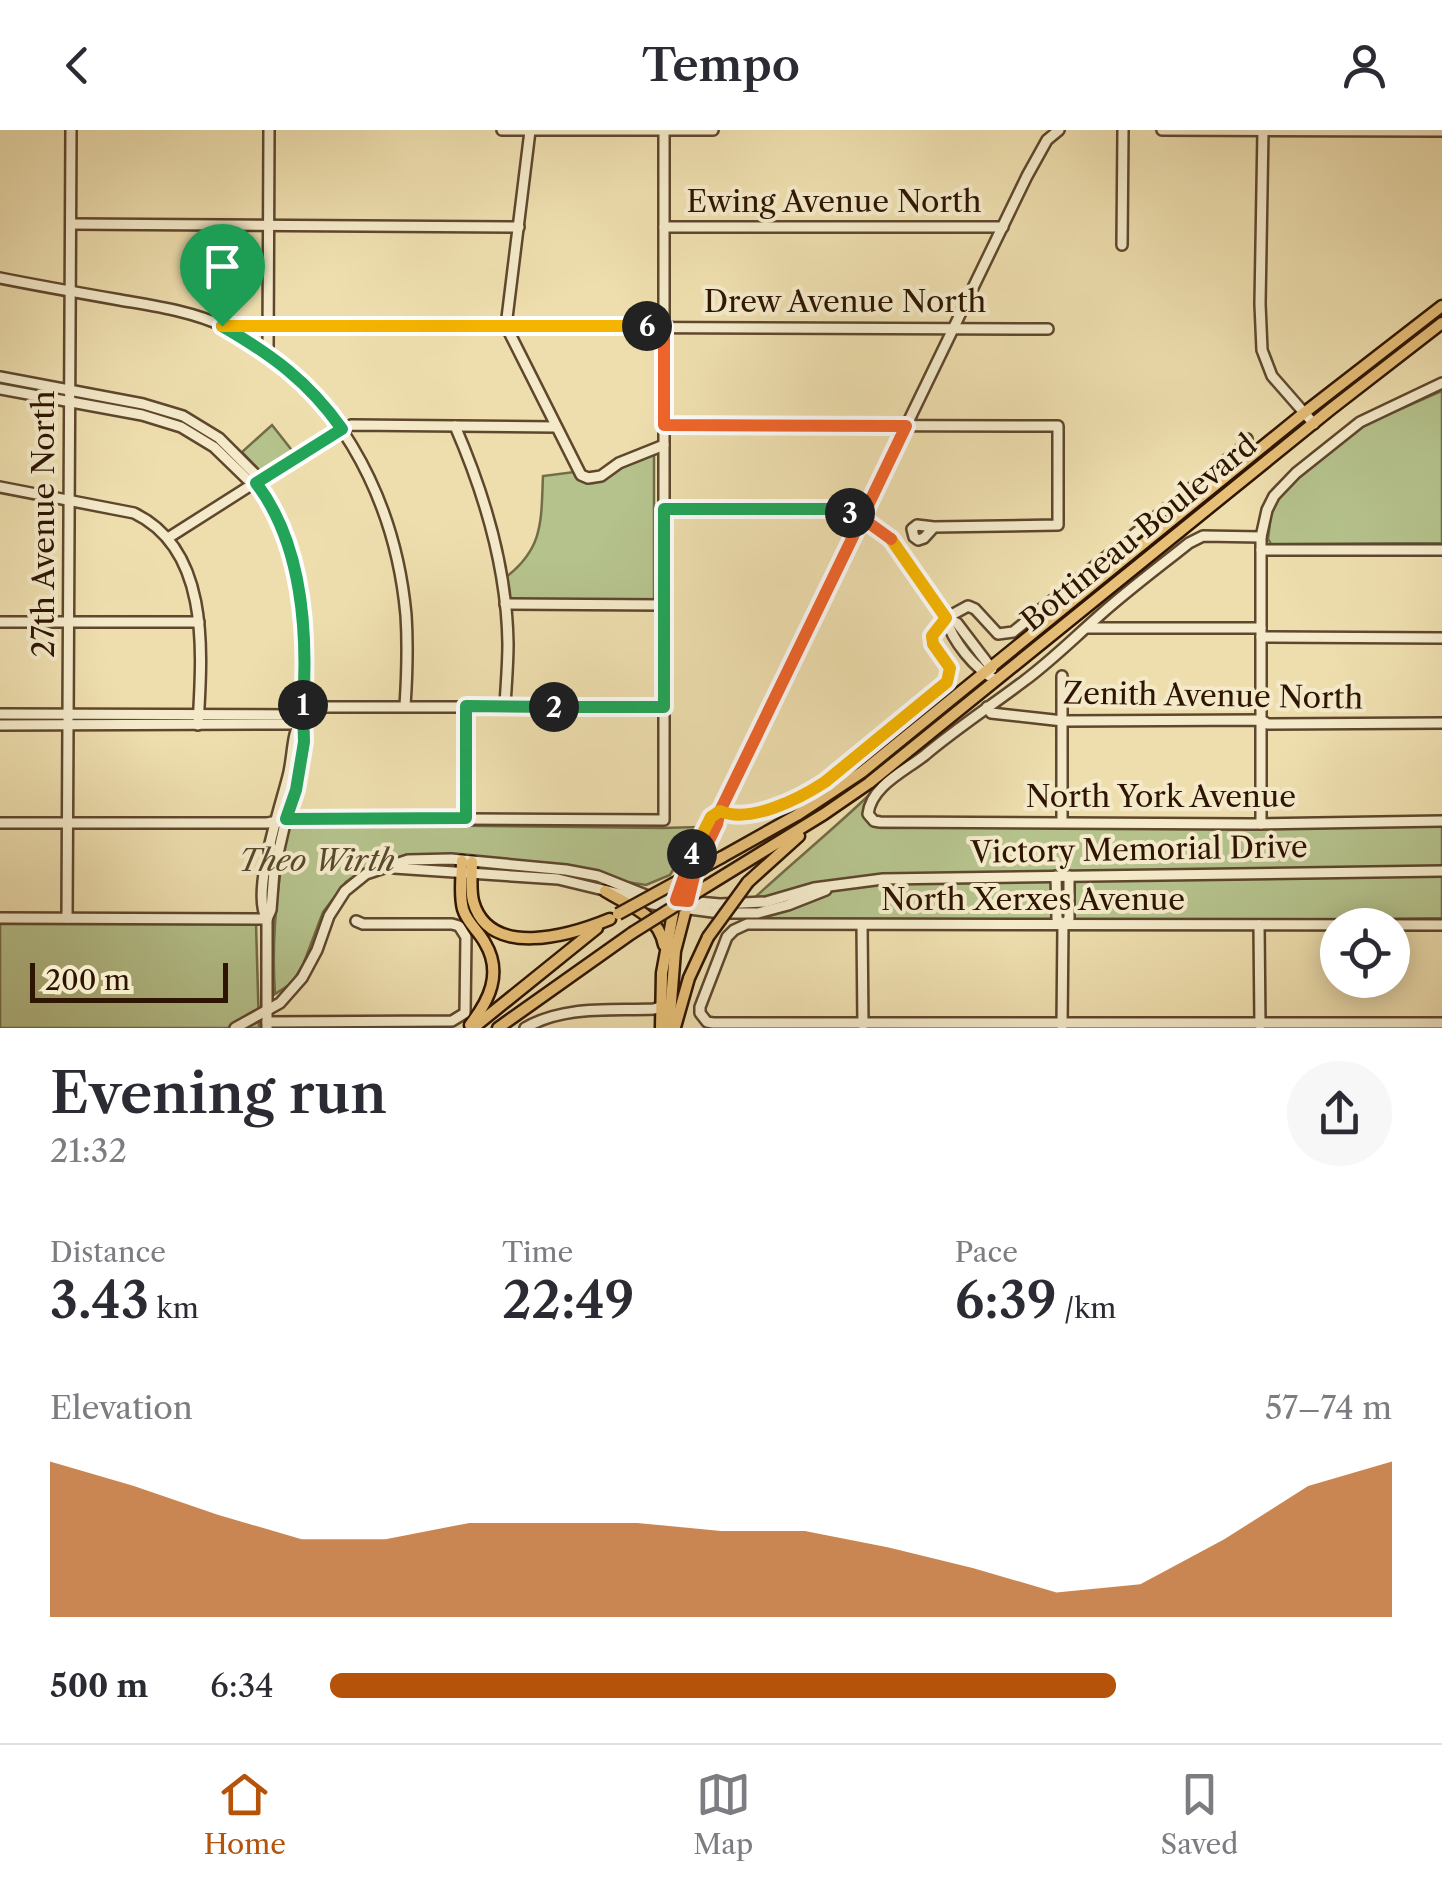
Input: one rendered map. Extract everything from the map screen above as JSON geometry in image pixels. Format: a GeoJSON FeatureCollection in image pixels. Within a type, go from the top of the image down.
{"type":"FeatureCollection","features":[{"type":"Feature","properties":{"kind":"main road","name":"Bottineau Boulevard"},"geometry":{"type":"LineString","coordinates":[[614,916],[797,815],[873,762],[1442,306]]}},
{"type":"Feature","properties":{"kind":"main road","name":"Bottineau Boulevard"},"geometry":{"type":"LineString","coordinates":[[846,799],[1442,323]]}},
{"type":"Feature","properties":{"kind":"main road"},"geometry":{"type":"LineString","coordinates":[[1331,410],[1369,387],[1442,331]]}},
{"type":"Feature","properties":{"kind":"main road"},"geometry":{"type":"LineString","coordinates":[[672,1028],[697,958],[748,882],[846,799]]}},
{"type":"Feature","properties":{"kind":"main road"},"geometry":{"type":"LineString","coordinates":[[498,1028],[632,933],[846,799]]}},
{"type":"Feature","properties":{"kind":"main road"},"geometry":{"type":"LineString","coordinates":[[467,867],[478,913],[489,926],[508,936],[557,936],[614,916]]}},
{"type":"Feature","properties":{"kind":"main road"},"geometry":{"type":"LineString","coordinates":[[467,867],[463,910],[489,949],[493,968],[488,1000],[470,1028]]}},
{"type":"Feature","properties":{"kind":"main road"},"geometry":{"type":"LineString","coordinates":[[605,891],[639,908],[661,934],[661,1028]]}},
{"type":"Feature","properties":{"kind":"main road"},"geometry":{"type":"LineString","coordinates":[[672,1028],[671,996],[681,904]]}},
{"type":"Feature","properties":{"kind":"main road"},"geometry":{"type":"LineString","coordinates":[[664,951],[681,904]]}},
{"type":"Feature","properties":{"kind":"main road"},"geometry":{"type":"LineString","coordinates":[[470,1028],[614,916]]}},
{"type":"Feature","properties":{"kind":"street","name":"27th Avenue North"},"geometry":{"type":"LineString","coordinates":[[67,918],[71,130]]}},
{"type":"Feature","properties":{"kind":"street"},"geometry":{"type":"LineString","coordinates":[[268,353],[269,130]]}},
{"type":"Feature","properties":{"kind":"street"},"geometry":{"type":"LineString","coordinates":[[502,130],[713,130]]}},
{"type":"Feature","properties":{"kind":"street"},"geometry":{"type":"LineString","coordinates":[[530,130],[506,326],[582,475],[601,476],[619,463],[664,446]]}},
{"type":"Feature","properties":{"kind":"street"},"geometry":{"type":"LineString","coordinates":[[0,822],[664,820],[664,130]]}},
{"type":"Feature","properties":{"kind":"street"},"geometry":{"type":"LineString","coordinates":[[681,904],[720,811],[1003,227],[1047,140],[1059,130]]}},
{"type":"Feature","properties":{"kind":"street"},"geometry":{"type":"LineString","coordinates":[[1122,245],[1123,130]]}},
{"type":"Feature","properties":{"kind":"street"},"geometry":{"type":"LineString","coordinates":[[1162,130],[1442,132]]}},
{"type":"Feature","properties":{"kind":"street"},"geometry":{"type":"LineString","coordinates":[[1264,131],[1262,350],[1272,376],[1314,424]]}},
{"type":"Feature","properties":{"kind":"street"},"geometry":{"type":"LineString","coordinates":[[71,224],[518,227]]}},
{"type":"Feature","properties":{"kind":"street","name":"Ewing Avenue North"},"geometry":{"type":"LineString","coordinates":[[664,227],[1003,227]]}},
{"type":"Feature","properties":{"kind":"street"},"geometry":{"type":"LineString","coordinates":[[0,278],[157,306],[222,326],[268,353],[313,392],[362,460],[395,550],[406,614],[405,706]]}},
{"type":"Feature","properties":{"kind":"street","name":"Drew Avenue North"},"geometry":{"type":"LineString","coordinates":[[222,326],[1048,329]]}},
{"type":"Feature","properties":{"kind":"street"},"geometry":{"type":"LineString","coordinates":[[0,376],[183,416],[219,438],[254,472],[281,530],[298,584],[305,653],[302,715],[295,729],[267,918],[266,1021]]}},
{"type":"Feature","properties":{"kind":"street"},"geometry":{"type":"LineString","coordinates":[[1261,824],[1261,536],[1268,510],[1274,496],[1296,473],[1360,422],[1442,384]]}},
{"type":"Feature","properties":{"kind":"street"},"geometry":{"type":"LineString","coordinates":[[0,389],[142,415],[180,426],[214,446],[246,479],[256,483]]}},
{"type":"Feature","properties":{"kind":"street"},"geometry":{"type":"LineString","coordinates":[[168,538],[351,425],[556,427]]}},
{"type":"Feature","properties":{"kind":"street"},"geometry":{"type":"LineString","coordinates":[[664,425],[1058,426],[1058,526],[934,527]]}},
{"type":"Feature","properties":{"kind":"street"},"geometry":{"type":"LineString","coordinates":[[455,426],[484,500],[500,570],[508,644],[506,706]]}},
{"type":"Feature","properties":{"kind":"street"},"geometry":{"type":"LineString","coordinates":[[720,811],[738,815],[763,811],[806,795],[825,782],[947,682],[950,668],[933,644],[932,636],[946,618],[968,606],[976,609],[998,634],[1013,632],[1245,445],[1247,439]]}},
{"type":"Feature","properties":{"kind":"street"},"geometry":{"type":"LineString","coordinates":[[0,487],[134,512],[168,538],[187,574],[199,622],[202,644],[198,720]]}},
{"type":"Feature","properties":{"kind":"street"},"geometry":{"type":"LineString","coordinates":[[664,509],[827,509],[853,513],[891,539],[946,618],[957,623],[996,680]]}},
{"type":"Feature","properties":{"kind":"street"},"geometry":{"type":"LineString","coordinates":[[987,707],[1024,681],[1189,543],[1202,536],[1261,536]]}},
{"type":"Feature","properties":{"kind":"street"},"geometry":{"type":"LineString","coordinates":[[1261,550],[1442,550]]}},
{"type":"Feature","properties":{"kind":"street"},"geometry":{"type":"LineString","coordinates":[[505,604],[664,605]]}},
{"type":"Feature","properties":{"kind":"street"},"geometry":{"type":"LineString","coordinates":[[0,622],[199,622]]}},
{"type":"Feature","properties":{"kind":"street"},"geometry":{"type":"LineString","coordinates":[[1087,628],[1442,638]]}},
{"type":"Feature","properties":{"kind":"street"},"geometry":{"type":"LineString","coordinates":[[1062,676],[1062,822]]}},
{"type":"Feature","properties":{"kind":"street"},"geometry":{"type":"LineString","coordinates":[[466,706],[466,818]]}},
{"type":"Feature","properties":{"kind":"street"},"geometry":{"type":"LineString","coordinates":[[0,725],[302,715],[314,707],[664,707]]}},
{"type":"Feature","properties":{"kind":"street","name":"Zenith Avenue North"},"geometry":{"type":"LineString","coordinates":[[987,707],[991,712],[1063,720],[1442,723]]}},
{"type":"Feature","properties":{"kind":"street","name":"North York Avenue"},"geometry":{"type":"LineString","coordinates":[[987,707],[875,795],[868,814],[880,822],[1442,821]]}},
{"type":"Feature","properties":{"kind":"street"},"geometry":{"type":"LineString","coordinates":[[0,714],[68,720]]}},
{"type":"Feature","properties":{"kind":"street"},"geometry":{"type":"LineString","coordinates":[[266,1021],[302,978],[345,890],[381,868],[418,859],[558,879],[652,904],[681,904]]}},
{"type":"Feature","properties":{"kind":"street"},"geometry":{"type":"LineString","coordinates":[[467,867],[580,872],[681,904]]}},
{"type":"Feature","properties":{"kind":"street","name":"Victory Memorial Drive"},"geometry":{"type":"LineString","coordinates":[[681,904],[720,913],[758,912],[837,886],[884,879],[1442,871]]}},
{"type":"Feature","properties":{"kind":"street"},"geometry":{"type":"LineString","coordinates":[[1056,876],[1056,919],[1063,925]]}},
{"type":"Feature","properties":{"kind":"street"},"geometry":{"type":"LineString","coordinates":[[1062,1025],[1063,925],[1069,918],[1069,876]]}},
{"type":"Feature","properties":{"kind":"street"},"geometry":{"type":"LineString","coordinates":[[0,918],[267,918]]}},
{"type":"Feature","properties":{"kind":"street"},"geometry":{"type":"LineString","coordinates":[[235,1028],[266,1021],[452,1021],[464,1014],[466,937],[458,926],[363,924],[356,920]]}},
{"type":"Feature","properties":{"kind":"street"},"geometry":{"type":"LineString","coordinates":[[862,924],[863,1025],[1442,1023]]}},
{"type":"Feature","properties":{"kind":"street"},"geometry":{"type":"LineString","coordinates":[[1259,925],[1260,1025]]}},
{"type":"Feature","properties":{"kind":"street","name":"North Xerxes Avenue"},"geometry":{"type":"LineString","coordinates":[[863,1025],[713,1023],[702,1018],[700,1007],[728,937],[740,926],[1442,925]]}},
{"type":"Feature","properties":{"kind":"street"},"geometry":{"type":"LineString","coordinates":[[525,1028],[566,1012],[660,1008],[671,996]]}},
{"type":"Feature","properties":{"kind":"green space"},"geometry":{"type":"Polygon","coordinates":[[[1442,391],[1442,543],[1271,544],[1271,514],[1292,483],[1366,424],[1442,391]]]}},
{"type":"Feature","properties":{"kind":"green space"},"geometry":{"type":"Polygon","coordinates":[[[272,425],[294,453],[262,473],[242,452],[272,425]]]}},
{"type":"Feature","properties":{"kind":"green space"},"geometry":{"type":"Polygon","coordinates":[[[654,454],[654,601],[509,599],[506,577],[528,555],[538,532],[543,476],[574,472],[593,483],[654,454]]]}},
{"type":"Feature","properties":{"kind":"green space"},"geometry":{"type":"Polygon","coordinates":[[[868,796],[866,816],[871,824],[881,828],[1442,824],[1442,918],[1410,919],[1410,908],[1320,908],[1320,920],[733,918],[868,796]]]}},
{"type":"Feature","properties":{"kind":"green space","name":"Theo Wirth"},"geometry":{"type":"Polygon","coordinates":[[[289,824],[697,827],[670,875],[646,885],[456,856],[396,858],[368,867],[346,882],[323,912],[303,965],[292,983],[275,994],[276,909],[289,824]]]}},
{"type":"Feature","properties":{"kind":"green space"},"geometry":{"type":"Polygon","coordinates":[[[0,924],[256,924],[259,1028],[0,1028],[0,924]]]}},
{"type":"Feature","properties":{"kind":"route"},"geometry":{"type":"LineString","coordinates":[[222,326],[296,375],[342,429],[256,483],[281,530],[298,584],[302,614],[306,668],[304,742],[296,790],[286,819],[466,818],[466,706],[664,707],[664,509],[827,509],[862,518],[720,811],[696,868],[688,901],[676,900],[698,839],[711,817],[720,811],[738,815],[763,811],[806,795],[950,678],[948,663],[933,644],[932,636],[946,618],[891,539],[862,518],[906,426],[664,425],[664,326],[222,326]]}}]}
